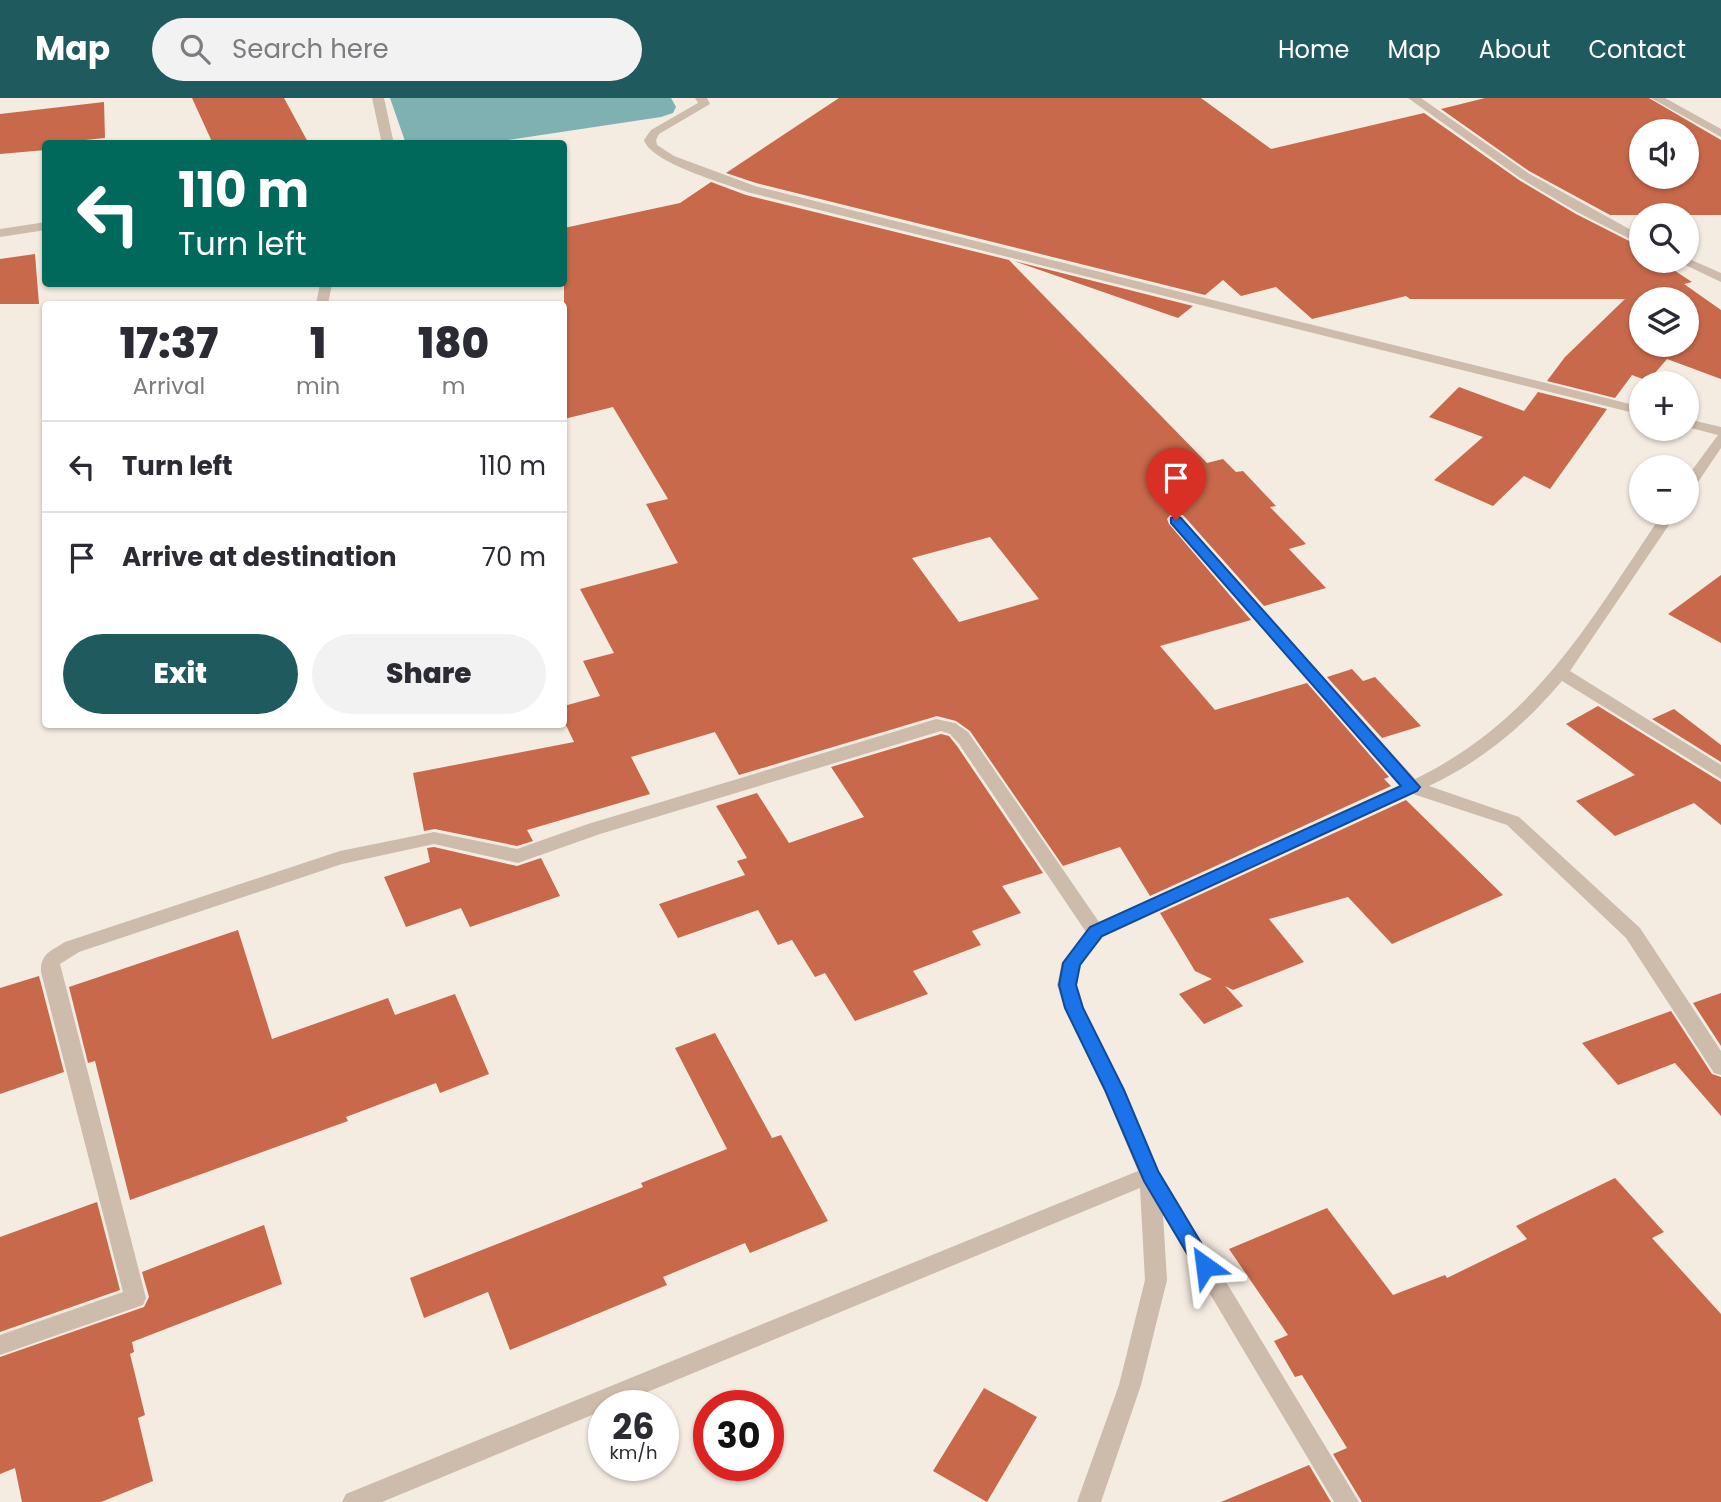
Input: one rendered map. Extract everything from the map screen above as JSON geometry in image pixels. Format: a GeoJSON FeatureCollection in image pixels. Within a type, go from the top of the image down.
{"type":"FeatureCollection","features":[{"type":"Feature","properties":{"kind":"street"},"geometry":{"type":"LineString","coordinates":[[378,98],[387,140]]}},
{"type":"Feature","properties":{"kind":"street"},"geometry":{"type":"LineString","coordinates":[[701,98],[704,104],[655,132],[650,140],[652,147],[670,158],[751,189],[1629,408]]}},
{"type":"Feature","properties":{"kind":"street"},"geometry":{"type":"LineString","coordinates":[[1413,98],[1454,129],[1557,197],[1629,234]]}},
{"type":"Feature","properties":{"kind":"street"},"geometry":{"type":"LineString","coordinates":[[1657,98],[1721,134]]}},
{"type":"Feature","properties":{"kind":"street"},"geometry":{"type":"LineString","coordinates":[[0,233],[42,227]]}},
{"type":"Feature","properties":{"kind":"street"},"geometry":{"type":"LineString","coordinates":[[1699,268],[1721,278]]}},
{"type":"Feature","properties":{"kind":"street"},"geometry":{"type":"LineString","coordinates":[[1699,426],[1721,431]]}},
{"type":"Feature","properties":{"kind":"street"},"geometry":{"type":"LineString","coordinates":[[1699,470],[1721,438]]}},
{"type":"Feature","properties":{"kind":"street"},"geometry":{"type":"LineString","coordinates":[[1176,520],[1412,787],[1513,821],[1633,933],[1721,1067]]}},
{"type":"Feature","properties":{"kind":"street"},"geometry":{"type":"LineString","coordinates":[[1347,1502],[1150,1175],[1115,1090],[1074,1008],[1067,985],[1071,963],[1096,932],[1452,768],[1483,748],[1526,711],[1561,673],[1662,525]]}},
{"type":"Feature","properties":{"kind":"street"},"geometry":{"type":"LineString","coordinates":[[1561,673],[1721,774]]}},
{"type":"Feature","properties":{"kind":"street"},"geometry":{"type":"LineString","coordinates":[[0,1345],[135,1298],[51,972],[50,961],[72,947],[340,858],[434,838],[517,856],[607,825],[936,725],[946,725],[957,730],[965,740],[1096,932]]}},
{"type":"Feature","properties":{"kind":"street"},"geometry":{"type":"LineString","coordinates":[[354,1502],[1150,1175]]}},
{"type":"Feature","properties":{"kind":"street"},"geometry":{"type":"LineString","coordinates":[[1089,1502],[1130,1385],[1156,1280],[1150,1175]]}},
{"type":"Feature","properties":{"kind":"water"},"geometry":{"type":"Polygon","coordinates":[[[390,98],[671,98],[676,107],[673,113],[661,117],[508,140],[405,140],[390,98]]]}},
{"type":"Feature","properties":{"kind":"building"},"geometry":{"type":"Polygon","coordinates":[[[192,98],[284,98],[307,140],[211,140],[192,98]]]}},
{"type":"Feature","properties":{"kind":"building"},"geometry":{"type":"Polygon","coordinates":[[[839,98],[1201,98],[1271,149],[1424,113],[1519,180],[1576,214],[1629,241],[1629,273],[1678,273],[1692,282],[1684,284],[1688,287],[1629,287],[1629,357],[1699,357],[1699,295],[1721,310],[1721,379],[1667,359],[1657,371],[1629,371],[1629,379],[1615,398],[1547,381],[1565,357],[1625,299],[1410,299],[1406,296],[1312,319],[1276,287],[1241,296],[1223,280],[1205,295],[756,183],[726,173],[839,98]]]}},
{"type":"Feature","properties":{"kind":"building"},"geometry":{"type":"Polygon","coordinates":[[[1485,98],[1649,98],[1685,119],[1629,119],[1629,189],[1699,189],[1699,127],[1721,140],[1721,215],[1699,215],[1699,203],[1629,203],[1629,215],[1610,215],[1529,171],[1441,109],[1485,98]]]}},
{"type":"Feature","properties":{"kind":"building"},"geometry":{"type":"Polygon","coordinates":[[[104,102],[105,138],[42,140],[42,150],[0,154],[0,114],[104,102]]]}},
{"type":"Feature","properties":{"kind":"building"},"geometry":{"type":"Polygon","coordinates":[[[711,182],[746,195],[1009,260],[1207,463],[1223,459],[1236,472],[1243,471],[1276,506],[1270,507],[1306,544],[1289,549],[1326,588],[1264,606],[1183,515],[1171,514],[1167,519],[1169,524],[1251,620],[1160,646],[1215,710],[1307,683],[1389,777],[1384,779],[1391,786],[1150,896],[1120,847],[1063,866],[970,731],[956,721],[937,716],[739,775],[715,732],[631,757],[650,794],[527,830],[533,841],[517,846],[435,829],[424,831],[413,773],[574,742],[567,727],[567,705],[600,696],[583,661],[614,653],[580,589],[678,563],[646,504],[668,499],[613,407],[567,418],[567,301],[564,301],[564,287],[567,287],[567,227],[680,203],[711,182]],[[990,537],[912,558],[959,622],[1039,599],[990,537]]]}},
{"type":"Feature","properties":{"kind":"building"},"geometry":{"type":"Polygon","coordinates":[[[35,254],[39,304],[0,304],[0,259],[35,254]]]}},
{"type":"Feature","properties":{"kind":"building"},"geometry":{"type":"Polygon","coordinates":[[[1014,261],[1193,306],[1178,318],[1014,261]]]}},
{"type":"Feature","properties":{"kind":"building"},"geometry":{"type":"Polygon","coordinates":[[[1459,387],[1524,411],[1538,392],[1607,409],[1550,489],[1524,476],[1493,506],[1434,480],[1483,437],[1429,417],[1459,387]]]}},
{"type":"Feature","properties":{"kind":"building"},"geometry":{"type":"Polygon","coordinates":[[[1721,575],[1721,643],[1668,614],[1721,575]]]}},
{"type":"Feature","properties":{"kind":"building"},"geometry":{"type":"Polygon","coordinates":[[[1352,669],[1363,681],[1375,677],[1421,726],[1382,738],[1327,677],[1352,669]]]}},
{"type":"Feature","properties":{"kind":"building"},"geometry":{"type":"Polygon","coordinates":[[[1598,706],[1721,782],[1721,825],[1694,803],[1615,836],[1576,801],[1635,775],[1566,724],[1598,706]]]}},
{"type":"Feature","properties":{"kind":"building"},"geometry":{"type":"Polygon","coordinates":[[[1674,709],[1721,745],[1721,762],[1652,719],[1674,709]]]}},
{"type":"Feature","properties":{"kind":"building"},"geometry":{"type":"Polygon","coordinates":[[[941,734],[949,736],[957,746],[1043,873],[1002,886],[1021,913],[972,931],[981,945],[913,971],[928,994],[855,1021],[825,973],[815,977],[792,940],[778,945],[758,910],[678,938],[659,904],[745,875],[737,861],[747,858],[716,806],[757,793],[789,843],[864,817],[831,767],[941,734]]]}},
{"type":"Feature","properties":{"kind":"building"},"geometry":{"type":"Polygon","coordinates":[[[1406,800],[1503,895],[1392,944],[1348,897],[1269,919],[1304,962],[1233,990],[1225,986],[1243,1006],[1204,1024],[1179,994],[1212,979],[1195,971],[1160,913],[1406,800]]]}},
{"type":"Feature","properties":{"kind":"building"},"geometry":{"type":"Polygon","coordinates":[[[434,847],[517,866],[541,858],[560,896],[470,927],[461,908],[406,927],[384,877],[430,862],[427,848],[434,847]]]}},
{"type":"Feature","properties":{"kind":"building"},"geometry":{"type":"Polygon","coordinates":[[[238,930],[272,1039],[388,998],[395,1015],[455,994],[489,1074],[440,1093],[436,1083],[346,1117],[348,1121],[130,1200],[95,1061],[88,1063],[69,987],[238,930]]]}},
{"type":"Feature","properties":{"kind":"building"},"geometry":{"type":"Polygon","coordinates":[[[39,976],[64,1072],[0,1094],[0,988],[39,976]]]}},
{"type":"Feature","properties":{"kind":"building"},"geometry":{"type":"Polygon","coordinates":[[[1721,993],[1721,1046],[1693,1003],[1721,993]]]}},
{"type":"Feature","properties":{"kind":"building"},"geometry":{"type":"Polygon","coordinates":[[[1671,1011],[1712,1074],[1721,1077],[1721,1116],[1675,1063],[1618,1085],[1582,1043],[1671,1011]]]}},
{"type":"Feature","properties":{"kind":"building"},"geometry":{"type":"Polygon","coordinates":[[[715,1033],[772,1138],[781,1135],[828,1221],[750,1253],[745,1243],[663,1277],[667,1285],[510,1350],[488,1292],[424,1318],[410,1278],[643,1187],[641,1183],[727,1149],[675,1048],[715,1033]]]}},
{"type":"Feature","properties":{"kind":"building"},"geometry":{"type":"Polygon","coordinates":[[[1615,1178],[1664,1232],[1652,1238],[1721,1314],[1721,1502],[1362,1502],[1333,1454],[1347,1448],[1302,1375],[1295,1377],[1274,1341],[1288,1335],[1229,1249],[1327,1208],[1393,1295],[1445,1275],[1447,1278],[1527,1239],[1516,1226],[1615,1178]]]}},
{"type":"Feature","properties":{"kind":"building"},"geometry":{"type":"Polygon","coordinates":[[[97,1202],[120,1290],[0,1332],[0,1237],[97,1202]]]}},
{"type":"Feature","properties":{"kind":"building"},"geometry":{"type":"Polygon","coordinates":[[[264,1225],[282,1284],[132,1342],[134,1352],[130,1354],[145,1415],[138,1418],[153,1481],[101,1502],[22,1502],[15,1468],[0,1474],[0,1357],[144,1307],[149,1297],[142,1272],[264,1225]]]}},
{"type":"Feature","properties":{"kind":"building"},"geometry":{"type":"Polygon","coordinates":[[[984,1388],[1037,1417],[987,1502],[933,1471],[984,1388]]]}},
{"type":"Feature","properties":{"kind":"building"},"geometry":{"type":"Polygon","coordinates":[[[1309,1465],[1331,1502],[1221,1502],[1309,1465]]]}},
{"type":"Feature","properties":{"kind":"route"},"geometry":{"type":"LineString","coordinates":[[1176,520],[1412,787],[1096,932],[1071,963],[1067,985],[1074,1008],[1115,1090],[1150,1175],[1205,1266]]}}]}
